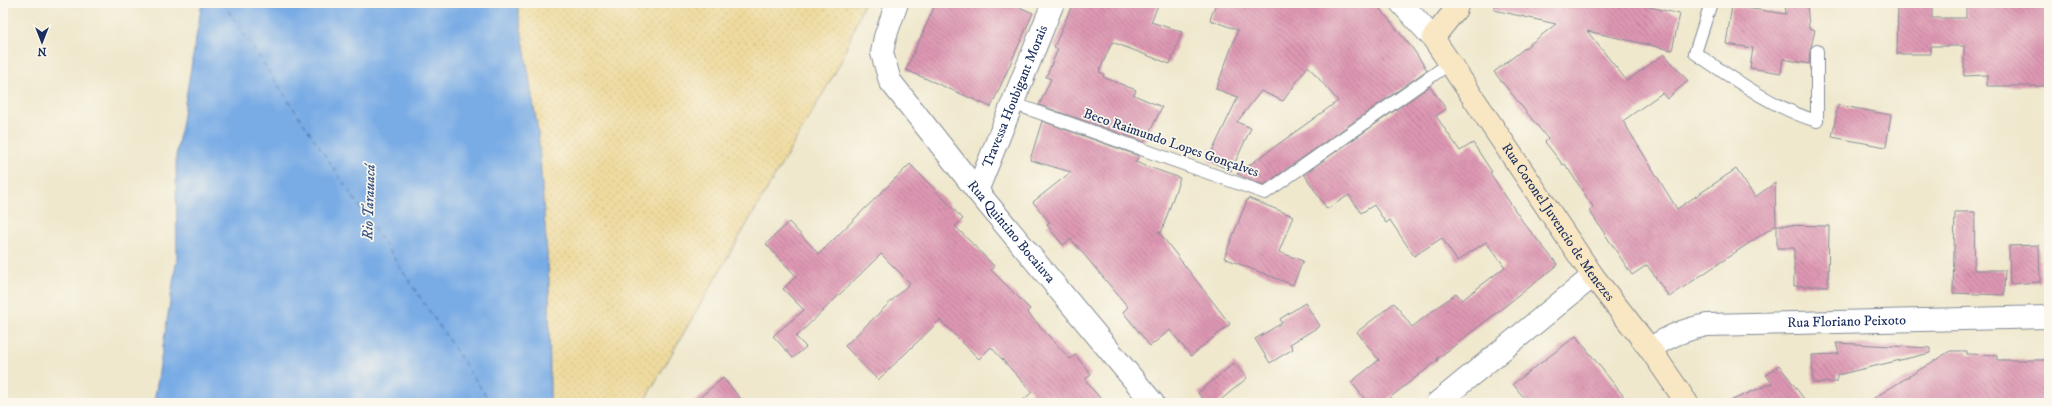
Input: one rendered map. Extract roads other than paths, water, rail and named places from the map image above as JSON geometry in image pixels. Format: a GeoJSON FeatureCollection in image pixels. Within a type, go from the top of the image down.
{"type":"FeatureCollection","features":[{"type":"Feature","properties":{"kind":"street","name":"Rua Quintino Bocaiuva"},"geometry":{"type":"LineString","coordinates":[[897,3],[885,38],[882,53],[890,81],[977,191],[1153,403]]}},
{"type":"Feature","properties":{"kind":"street","name":"Travessa Houbigant Morais"},"geometry":{"type":"LineString","coordinates":[[977,191],[1053,3]]}},
{"type":"Feature","properties":{"kind":"street"},"geometry":{"type":"LineString","coordinates":[[1401,3],[1433,38],[1456,9],[1458,3]]}},
{"type":"Feature","properties":{"kind":"street","name":"Rua Coronel Juvencio de Menezes"},"geometry":{"type":"LineString","coordinates":[[1433,38],[1593,276],[1650,349],[1687,403]]}},
{"type":"Feature","properties":{"kind":"street"},"geometry":{"type":"LineString","coordinates":[[1437,403],[1593,276]]}},
{"type":"Feature","properties":{"kind":"street","name":"Rua Floriano Peixoto"},"geometry":{"type":"LineString","coordinates":[[1650,349],[1671,335],[1689,328],[1707,325],[2049,317]]}},
{"type":"Feature","properties":{"kind":"lane"},"geometry":{"type":"LineString","coordinates":[[1711,3],[1695,53],[1741,84],[1802,117],[1817,121],[1817,51]]}},
{"type":"Feature","properties":{"kind":"lane","name":"Beco Raimundo Lopes Gonçalves"},"geometry":{"type":"LineString","coordinates":[[1012,103],[1265,192],[1450,63]]}},
{"type":"Feature","properties":{"kind":"water","name":"Rio Tarauacá"},"geometry":{"type":"Polygon","coordinates":[[[202,3],[517,3],[538,132],[549,282],[550,403],[154,403],[177,258],[176,156],[202,3]]]}}]}
